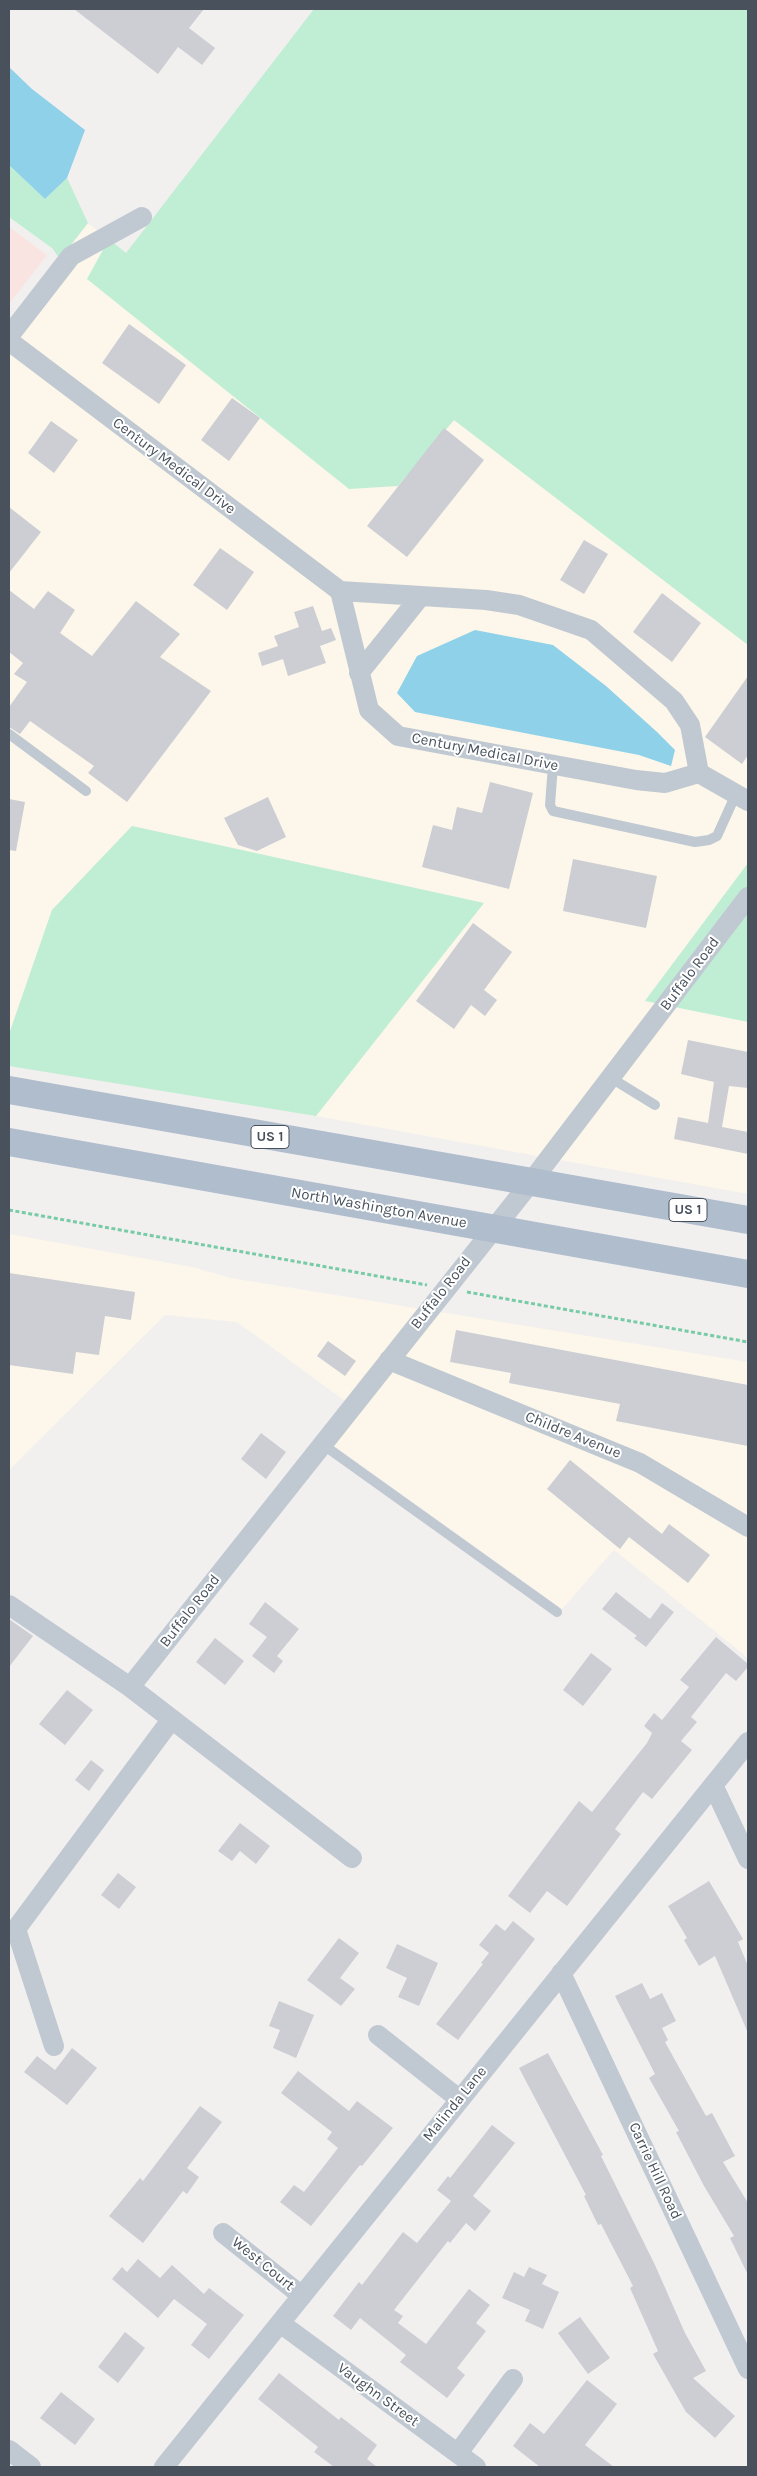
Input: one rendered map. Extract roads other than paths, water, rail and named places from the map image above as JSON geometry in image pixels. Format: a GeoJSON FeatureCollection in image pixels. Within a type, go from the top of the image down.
{"type":"FeatureCollection","features":[{"type":"Feature","properties":{"kind":"main road","name":"US 1"},"geometry":{"type":"LineString","coordinates":[[9,1090],[748,1220]]}},
{"type":"Feature","properties":{"kind":"main road","name":"North Washington Avenue"},"geometry":{"type":"LineString","coordinates":[[9,1142],[748,1274]]}},
{"type":"Feature","properties":{"kind":"street"},"geometry":{"type":"LineString","coordinates":[[9,336],[71,256],[142,218]]}},
{"type":"Feature","properties":{"kind":"street","name":"Century Medical Drive"},"geometry":{"type":"LineString","coordinates":[[9,341],[340,592],[369,710],[398,736],[636,780],[665,783],[699,773]]}},
{"type":"Feature","properties":{"kind":"street"},"geometry":{"type":"LineString","coordinates":[[340,592],[486,600],[519,605],[592,630],[674,701],[690,725],[699,773],[742,798]]}},
{"type":"Feature","properties":{"kind":"street"},"geometry":{"type":"LineString","coordinates":[[360,673],[420,597]]}},
{"type":"Feature","properties":{"kind":"street","name":"Buffalo Road"},"geometry":{"type":"LineString","coordinates":[[130,1687],[531,1182],[748,897]]}},
{"type":"Feature","properties":{"kind":"street","name":"Childre Avenue"},"geometry":{"type":"LineString","coordinates":[[389,1360],[640,1463],[748,1527]]}},
{"type":"Feature","properties":{"kind":"street"},"geometry":{"type":"LineString","coordinates":[[9,1605],[130,1687],[352,1858]]}},
{"type":"Feature","properties":{"kind":"street"},"geometry":{"type":"LineString","coordinates":[[54,2046],[16,1929],[171,1720]]}},
{"type":"Feature","properties":{"kind":"street","name":"Malinda Lane"},"geometry":{"type":"LineString","coordinates":[[164,2467],[748,1742]]}},
{"type":"Feature","properties":{"kind":"street"},"geometry":{"type":"LineString","coordinates":[[713,1785],[748,1859]]}},
{"type":"Feature","properties":{"kind":"street","name":"Carrie Hill Road"},"geometry":{"type":"LineString","coordinates":[[561,1973],[748,2369]]}},
{"type":"Feature","properties":{"kind":"street"},"geometry":{"type":"LineString","coordinates":[[378,2035],[460,2099]]}},
{"type":"Feature","properties":{"kind":"street","name":"West Court"},"geometry":{"type":"LineString","coordinates":[[223,2233],[302,2296]]}},
{"type":"Feature","properties":{"kind":"street","name":"Vaughn Street"},"geometry":{"type":"LineString","coordinates":[[280,2323],[476,2467]]}},
{"type":"Feature","properties":{"kind":"street"},"geometry":{"type":"LineString","coordinates":[[458,2453],[513,2379]]}},
{"type":"Feature","properties":{"kind":"street"},"geometry":{"type":"LineString","coordinates":[[9,2450],[32,2467]]}},
{"type":"Feature","properties":{"kind":"lane"},"geometry":{"type":"LineString","coordinates":[[9,734],[86,791]]}},
{"type":"Feature","properties":{"kind":"lane"},"geometry":{"type":"LineString","coordinates":[[553,765],[550,805],[553,811],[695,842],[709,840],[716,836],[742,798]]}},
{"type":"Feature","properties":{"kind":"lane"},"geometry":{"type":"LineString","coordinates":[[611,1078],[654,1105]]}},
{"type":"Feature","properties":{"kind":"lane"},"geometry":{"type":"LineString","coordinates":[[322,1444],[557,1612]]}},
{"type":"Feature","properties":{"kind":"water"},"geometry":{"type":"Polygon","coordinates":[[[9,67],[32,89],[85,130],[67,178],[45,199],[9,165],[9,67]]]}},
{"type":"Feature","properties":{"kind":"water"},"geometry":{"type":"Polygon","coordinates":[[[475,630],[553,645],[606,686],[675,750],[671,766],[639,755],[415,712],[397,693],[417,656],[475,630]]]}}]}
